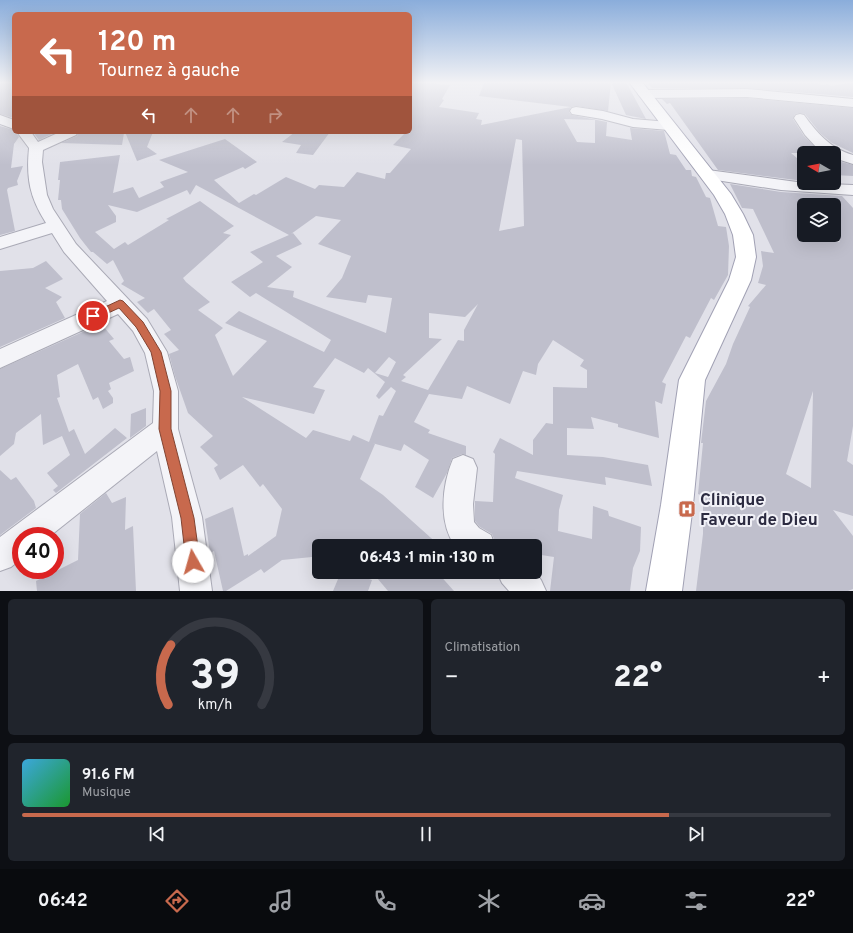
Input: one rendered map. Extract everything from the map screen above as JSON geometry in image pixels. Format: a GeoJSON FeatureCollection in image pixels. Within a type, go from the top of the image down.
{"type":"FeatureCollection","features":[{"type":"Feature","properties":{"kind":"main road"},"geometry":{"type":"LineString","coordinates":[[656,110],[708,176],[734,214],[743,235],[746,257],[740,280],[692,380],[677,505],[664,591]]}},
{"type":"Feature","properties":{"kind":"street"},"geometry":{"type":"LineString","coordinates":[[576,111],[603,114],[633,123],[669,126]]}},
{"type":"Feature","properties":{"kind":"street"},"geometry":{"type":"LineString","coordinates":[[0,118],[12,124]]}},
{"type":"Feature","properties":{"kind":"street"},"geometry":{"type":"LineString","coordinates":[[800,118],[807,131],[820,143],[836,154],[853,160]]}},
{"type":"Feature","properties":{"kind":"street"},"geometry":{"type":"LineString","coordinates":[[62,134],[30,140],[35,162],[39,195],[44,209],[70,248],[140,325],[156,352],[166,391],[165,429],[187,518],[196,591]]}},
{"type":"Feature","properties":{"kind":"street"},"geometry":{"type":"LineString","coordinates":[[708,176],[781,185],[852,191]]}},
{"type":"Feature","properties":{"kind":"street"},"geometry":{"type":"LineString","coordinates":[[0,243],[56,226]]}},
{"type":"Feature","properties":{"kind":"street"},"geometry":{"type":"LineString","coordinates":[[0,359],[120,304]]}},
{"type":"Feature","properties":{"kind":"street"},"geometry":{"type":"LineString","coordinates":[[38,527],[165,429]]}},
{"type":"Feature","properties":{"kind":"street"},"geometry":{"type":"LineString","coordinates":[[463,468],[458,509],[459,521],[466,536],[470,539]]}},
{"type":"Feature","properties":{"kind":"street"},"geometry":{"type":"LineString","coordinates":[[0,556],[12,547]]}},
{"type":"Feature","properties":{"kind":"street"},"geometry":{"type":"LineString","coordinates":[[519,579],[530,591]]}},
{"type":"Feature","properties":{"kind":"building"},"geometry":{"type":"Polygon","coordinates":[[[0,110],[12,110],[12,117],[0,114],[0,110]]]}},
{"type":"Feature","properties":{"kind":"building"},"geometry":{"type":"Polygon","coordinates":[[[412,110],[456,110],[479,113],[476,119],[482,120],[481,125],[558,110],[570,110],[569,112],[572,115],[607,122],[606,136],[632,140],[630,128],[664,131],[670,154],[676,155],[686,170],[691,170],[692,176],[696,177],[706,197],[710,198],[718,226],[726,227],[729,246],[728,275],[714,300],[711,298],[690,338],[686,336],[662,382],[666,384],[662,404],[655,401],[659,438],[618,427],[618,424],[591,417],[594,429],[567,428],[567,455],[603,457],[648,465],[652,486],[605,477],[606,485],[517,471],[515,478],[563,495],[559,510],[558,531],[592,539],[593,506],[608,511],[609,516],[641,527],[640,551],[633,568],[630,591],[550,591],[554,557],[542,555],[542,539],[494,539],[492,534],[480,527],[475,521],[475,501],[493,502],[495,454],[493,452],[500,438],[533,455],[533,440],[546,423],[553,424],[553,387],[587,388],[587,370],[580,366],[584,360],[553,340],[538,364],[536,375],[523,371],[510,404],[467,386],[462,399],[429,394],[414,422],[430,430],[428,433],[466,446],[466,455],[462,454],[452,458],[447,473],[433,498],[415,487],[429,460],[404,444],[401,451],[372,443],[375,444],[360,479],[383,495],[432,539],[312,539],[312,557],[282,560],[264,573],[261,569],[226,591],[223,591],[214,551],[210,553],[205,519],[233,507],[244,556],[248,554],[248,556],[276,536],[282,509],[263,484],[260,487],[243,465],[220,480],[214,468],[218,465],[200,447],[213,436],[188,413],[175,376],[169,354],[179,350],[164,334],[171,330],[154,309],[148,313],[137,302],[145,298],[121,284],[124,281],[113,260],[107,264],[91,252],[80,238],[62,209],[61,200],[58,200],[60,162],[120,155],[113,193],[133,187],[139,198],[164,187],[160,182],[188,172],[159,160],[225,139],[257,162],[245,169],[243,167],[214,180],[239,203],[254,194],[256,195],[286,177],[315,189],[319,185],[344,187],[357,172],[385,179],[386,173],[390,173],[411,149],[393,145],[404,134],[412,134],[412,110]],[[564,119],[577,142],[595,143],[595,120],[564,119]],[[516,139],[499,231],[524,226],[522,140],[516,139]],[[196,185],[190,195],[187,190],[137,212],[108,205],[116,216],[116,222],[95,232],[114,249],[125,242],[128,245],[169,220],[166,219],[200,201],[234,226],[223,233],[231,235],[183,278],[210,302],[198,310],[223,328],[215,335],[233,376],[267,341],[225,323],[239,311],[324,352],[331,340],[256,293],[250,297],[231,282],[263,262],[250,252],[289,235],[196,185]],[[316,216],[291,234],[293,233],[302,244],[276,256],[292,267],[267,287],[294,291],[293,297],[386,333],[392,298],[368,295],[366,303],[326,297],[342,278],[351,256],[318,244],[341,220],[316,216]],[[478,304],[465,317],[429,313],[429,338],[442,339],[403,375],[406,377],[401,381],[428,390],[458,340],[464,341],[464,330],[478,304]],[[389,357],[375,373],[388,377],[396,362],[389,357]],[[335,358],[313,387],[325,390],[314,414],[242,397],[306,438],[313,430],[350,441],[353,435],[369,442],[379,415],[383,416],[396,391],[391,387],[379,399],[376,396],[385,382],[368,368],[364,373],[335,358]]]}},
{"type":"Feature","properties":{"kind":"building"},"geometry":{"type":"Polygon","coordinates":[[[624,110],[641,110],[646,119],[626,115],[624,110]]]}},
{"type":"Feature","properties":{"kind":"building"},"geometry":{"type":"Polygon","coordinates":[[[675,110],[853,110],[853,153],[832,143],[820,133],[805,114],[795,114],[793,119],[804,136],[814,146],[797,146],[797,153],[791,153],[797,158],[797,180],[718,170],[675,110]]]}},
{"type":"Feature","properties":{"kind":"building"},"geometry":{"type":"Polygon","coordinates":[[[0,126],[12,129],[12,134],[17,134],[19,137],[14,144],[11,168],[23,166],[17,181],[18,185],[8,188],[7,190],[15,231],[0,235],[0,126]]]}},
{"type":"Feature","properties":{"kind":"building"},"geometry":{"type":"Polygon","coordinates":[[[34,134],[52,134],[39,140],[34,134]]]}},
{"type":"Feature","properties":{"kind":"building"},"geometry":{"type":"Polygon","coordinates":[[[78,134],[124,134],[122,145],[61,143],[77,136],[78,134]]]}},
{"type":"Feature","properties":{"kind":"building"},"geometry":{"type":"Polygon","coordinates":[[[126,134],[152,134],[147,147],[157,154],[137,161],[126,134]]]}},
{"type":"Feature","properties":{"kind":"building"},"geometry":{"type":"Polygon","coordinates":[[[292,134],[329,134],[313,155],[296,153],[301,145],[282,142],[292,134]]]}},
{"type":"Feature","properties":{"kind":"building"},"geometry":{"type":"Polygon","coordinates":[[[841,162],[853,165],[853,176],[841,175],[841,162]]]}},
{"type":"Feature","properties":{"kind":"building"},"geometry":{"type":"Polygon","coordinates":[[[730,184],[781,192],[842,196],[853,208],[853,426],[847,461],[853,465],[853,516],[833,510],[853,536],[853,589],[848,591],[696,591],[703,534],[703,496],[698,494],[703,443],[701,443],[706,401],[726,364],[733,344],[750,307],[748,306],[766,285],[758,283],[763,266],[761,251],[774,253],[753,209],[742,208],[730,184]],[[813,391],[786,474],[811,488],[813,391]]]}},
{"type":"Feature","properties":{"kind":"building"},"geometry":{"type":"Polygon","coordinates":[[[46,261],[63,279],[45,288],[62,297],[56,302],[65,318],[0,347],[0,271],[33,268],[46,261]]]}},
{"type":"Feature","properties":{"kind":"building"},"geometry":{"type":"Polygon","coordinates":[[[105,322],[107,324],[103,326],[114,339],[109,341],[124,359],[130,357],[134,371],[109,383],[111,389],[108,391],[113,398],[113,403],[103,409],[98,397],[93,400],[78,364],[57,375],[60,397],[57,398],[69,432],[74,429],[85,454],[115,428],[127,438],[56,493],[53,490],[58,486],[47,473],[70,455],[62,436],[43,445],[41,414],[16,433],[14,444],[0,456],[0,369],[105,322]]]}},
{"type":"Feature","properties":{"kind":"building"},"geometry":{"type":"Polygon","coordinates":[[[146,408],[146,426],[130,438],[131,414],[146,408]]]}},
{"type":"Feature","properties":{"kind":"building"},"geometry":{"type":"Polygon","coordinates":[[[0,470],[11,480],[16,477],[34,501],[36,508],[0,535],[0,470]]]}},
{"type":"Feature","properties":{"kind":"building"},"geometry":{"type":"Polygon","coordinates":[[[106,493],[112,503],[126,497],[125,530],[133,526],[136,591],[37,591],[36,581],[40,579],[64,579],[64,567],[78,560],[80,514],[106,493]]]}},
{"type":"Feature","properties":{"kind":"building"},"geometry":{"type":"Polygon","coordinates":[[[338,579],[372,580],[368,591],[333,591],[338,579]]]}},
{"type":"Feature","properties":{"kind":"building"},"geometry":{"type":"Polygon","coordinates":[[[378,579],[443,579],[454,591],[388,591],[378,579]]]}},
{"type":"Feature","properties":{"kind":"place","name":"Clinique Faveur de Dieu"},"geometry":{"type":"Point","coordinates":[687,509]}},
{"type":"Feature","properties":{"kind":"route"},"geometry":{"type":"LineString","coordinates":[[93,316],[120,304],[140,325],[156,352],[166,391],[165,429],[187,518],[193,562]]}}]}
